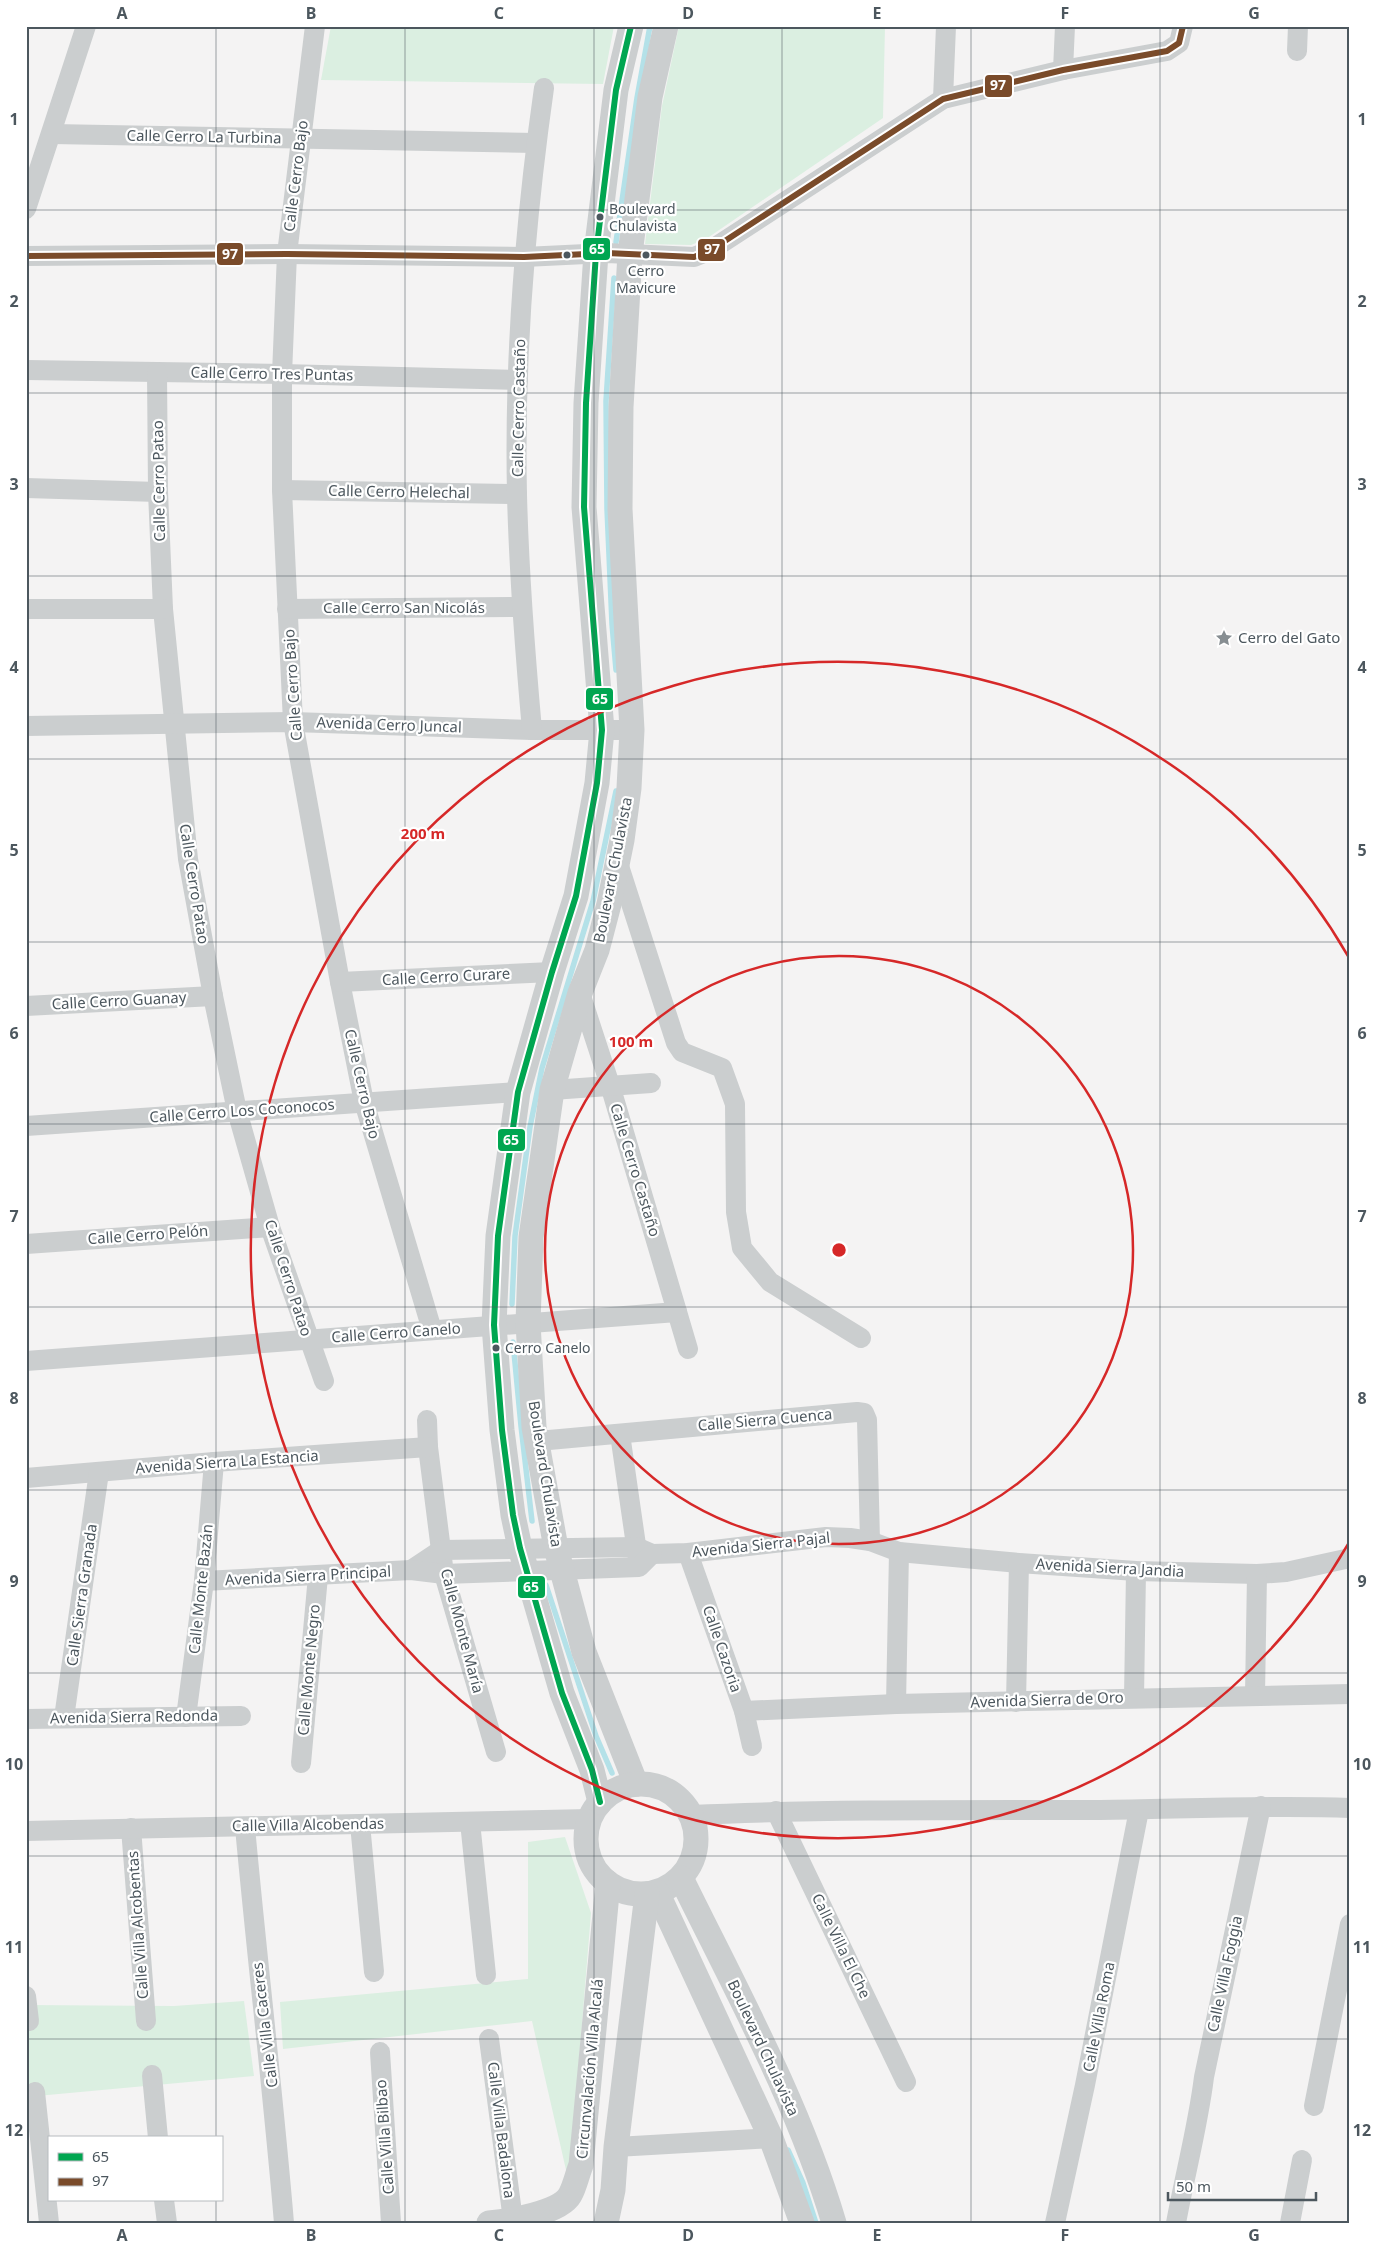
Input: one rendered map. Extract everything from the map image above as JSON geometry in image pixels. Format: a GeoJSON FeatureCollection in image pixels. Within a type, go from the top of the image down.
{"type":"FeatureCollection","features":[{"type":"Feature","properties":{"kind":"street"},"geometry":{"type":"LineString","coordinates":[[26,209],[86,26]]}},
{"type":"Feature","properties":{"kind":"street","name":"Calle Cerro Bajo"},"geometry":{"type":"LineString","coordinates":[[315,26],[287,254],[282,374],[282,490],[293,722],[340,982],[364,1102],[432,1330]]}},
{"type":"Feature","properties":{"kind":"street","name":"Boulevard Chulavista"},"geometry":{"type":"LineString","coordinates":[[631,26],[616,90],[596,253],[586,403],[584,506],[602,730],[597,783],[576,896],[518,1092],[498,1236],[494,1325],[502,1430],[513,1515],[523,1559],[562,1693],[592,1770],[595,1811],[586,1837],[589,1854],[596,1870],[608,1883],[620,1890],[634,1894],[652,1893],[771,2138],[802,2223]]}},
{"type":"Feature","properties":{"kind":"street","name":"Boulevard Chulavista"},"geometry":{"type":"LineString","coordinates":[[636,1784],[584,1652],[559,1559],[534,1427],[528,1323],[531,1237],[552,1090],[580,993],[597,950],[618,863],[629,788],[632,730],[620,509],[621,407],[630,254],[650,96],[666,26]]}},
{"type":"Feature","properties":{"kind":"street"},"geometry":{"type":"LineString","coordinates":[[943,99],[946,26]]}},
{"type":"Feature","properties":{"kind":"street"},"geometry":{"type":"LineString","coordinates":[[1063,70],[1065,26]]}},
{"type":"Feature","properties":{"kind":"street"},"geometry":{"type":"LineString","coordinates":[[1297,51],[1298,26]]}},
{"type":"Feature","properties":{"kind":"street"},"geometry":{"type":"LineString","coordinates":[[26,256],[287,254],[524,257],[596,253],[694,257],[711,250],[943,99],[1063,70],[1167,51],[1181,35]]}},
{"type":"Feature","properties":{"kind":"street","name":"Calle Cerro Castaño"},"geometry":{"type":"LineString","coordinates":[[532,730],[521,607],[517,494],[518,380],[524,257],[544,88]]}},
{"type":"Feature","properties":{"kind":"street","name":"Calle Cerro La Turbina"},"geometry":{"type":"LineString","coordinates":[[52,134],[536,143]]}},
{"type":"Feature","properties":{"kind":"street","name":"Calle Cerro Tres Puntas"},"geometry":{"type":"LineString","coordinates":[[26,370],[518,380]]}},
{"type":"Feature","properties":{"kind":"street","name":"Calle Cerro Patao"},"geometry":{"type":"LineString","coordinates":[[157,372],[158,492],[163,609],[188,859],[213,996],[237,1111],[270,1227],[308,1340],[324,1381]]}},
{"type":"Feature","properties":{"kind":"street"},"geometry":{"type":"LineString","coordinates":[[26,488],[158,492]]}},
{"type":"Feature","properties":{"kind":"street","name":"Calle Cerro Helechal"},"geometry":{"type":"LineString","coordinates":[[282,490],[517,494]]}},
{"type":"Feature","properties":{"kind":"street","name":"Calle Cerro San Nicolás"},"geometry":{"type":"LineString","coordinates":[[287,609],[521,607]]}},
{"type":"Feature","properties":{"kind":"street"},"geometry":{"type":"LineString","coordinates":[[26,609],[163,609]]}},
{"type":"Feature","properties":{"kind":"street","name":"Avenida Cerro Juncal"},"geometry":{"type":"LineString","coordinates":[[26,726],[293,722],[532,730],[632,730]]}},
{"type":"Feature","properties":{"kind":"street"},"geometry":{"type":"LineString","coordinates":[[618,863],[676,1043],[682,1052],[722,1068],[734,1104],[736,1212],[742,1248],[770,1282],[862,1338]]}},
{"type":"Feature","properties":{"kind":"street","name":"Calle Cerro Curare"},"geometry":{"type":"LineString","coordinates":[[340,982],[552,972]]}},
{"type":"Feature","properties":{"kind":"street","name":"Calle Cerro Castaño"},"geometry":{"type":"LineString","coordinates":[[580,993],[610,1085],[688,1349]]}},
{"type":"Feature","properties":{"kind":"street","name":"Calle Cerro Guanay"},"geometry":{"type":"LineString","coordinates":[[26,1006],[213,996]]}},
{"type":"Feature","properties":{"kind":"street"},"geometry":{"type":"LineString","coordinates":[[552,1090],[651,1083]]}},
{"type":"Feature","properties":{"kind":"street","name":"Calle Cerro Los Coconocos"},"geometry":{"type":"LineString","coordinates":[[26,1126],[518,1092]]}},
{"type":"Feature","properties":{"kind":"street","name":"Calle Cerro Pelón"},"geometry":{"type":"LineString","coordinates":[[26,1244],[270,1227]]}},
{"type":"Feature","properties":{"kind":"street","name":"Calle Cerro Canelo"},"geometry":{"type":"LineString","coordinates":[[26,1361],[677,1312]]}},
{"type":"Feature","properties":{"kind":"street","name":"Calle Sierra Cuenca"},"geometry":{"type":"LineString","coordinates":[[538,1441],[857,1412],[864,1413],[867,1420],[870,1541]]}},
{"type":"Feature","properties":{"kind":"street","name":"Calle Monte María"},"geometry":{"type":"LineString","coordinates":[[427,1420],[428,1447],[444,1574],[496,1752]]}},
{"type":"Feature","properties":{"kind":"street"},"geometry":{"type":"LineString","coordinates":[[620,1434],[642,1556]]}},
{"type":"Feature","properties":{"kind":"street","name":"Avenida Sierra La Estancia"},"geometry":{"type":"LineString","coordinates":[[26,1478],[428,1447]]}},
{"type":"Feature","properties":{"kind":"street","name":"Calle Monte Bazán"},"geometry":{"type":"LineString","coordinates":[[186,1717],[204,1581],[214,1462]]}},
{"type":"Feature","properties":{"kind":"street","name":"Calle Sierra Granada"},"geometry":{"type":"LineString","coordinates":[[64,1718],[99,1472]]}},
{"type":"Feature","properties":{"kind":"street","name":"Avenida Sierra Pajal"},"geometry":{"type":"LineString","coordinates":[[523,1559],[688,1553],[826,1537],[870,1541]]}},
{"type":"Feature","properties":{"kind":"street","name":"Avenida Sierra Jandia"},"geometry":{"type":"LineString","coordinates":[[870,1541],[899,1552],[1019,1563],[1136,1570],[1257,1574],[1286,1572],[1350,1558]]}},
{"type":"Feature","properties":{"kind":"street"},"geometry":{"type":"LineString","coordinates":[[411,1570],[441,1550],[523,1559]]}},
{"type":"Feature","properties":{"kind":"street"},"geometry":{"type":"LineString","coordinates":[[896,1704],[899,1552]]}},
{"type":"Feature","properties":{"kind":"street","name":"Calle Cazoria"},"geometry":{"type":"LineString","coordinates":[[688,1553],[744,1711],[752,1746]]}},
{"type":"Feature","properties":{"kind":"street","name":"Avenida Sierra Principal"},"geometry":{"type":"LineString","coordinates":[[204,1581],[411,1570],[444,1574],[523,1559]]}},
{"type":"Feature","properties":{"kind":"street"},"geometry":{"type":"LineString","coordinates":[[1016,1702],[1019,1563]]}},
{"type":"Feature","properties":{"kind":"street"},"geometry":{"type":"LineString","coordinates":[[1134,1698],[1136,1570]]}},
{"type":"Feature","properties":{"kind":"street"},"geometry":{"type":"LineString","coordinates":[[1256,1695],[1257,1574]]}},
{"type":"Feature","properties":{"kind":"street","name":"Calle Monte Negro"},"geometry":{"type":"LineString","coordinates":[[301,1763],[318,1576]]}},
{"type":"Feature","properties":{"kind":"street","name":"Avenida Sierra de Oro"},"geometry":{"type":"LineString","coordinates":[[744,1711],[896,1704],[1350,1694]]}},
{"type":"Feature","properties":{"kind":"street","name":"Avenida Sierra Redonda"},"geometry":{"type":"LineString","coordinates":[[26,1719],[241,1716]]}},
{"type":"Feature","properties":{"kind":"street"},"geometry":{"type":"LineString","coordinates":[[595,1811],[617,1790],[636,1784],[653,1785],[668,1791],[682,1801],[691,1815],[696,1831],[696,1848],[690,1864],[681,1878],[674,1884],[652,1893],[616,2147],[613,2190],[606,2223]]}},
{"type":"Feature","properties":{"kind":"street"},"geometry":{"type":"LineString","coordinates":[[691,1815],[776,1811],[1139,1810],[1261,1806],[1350,1808]]}},
{"type":"Feature","properties":{"kind":"street","name":"Calle Villa Foggia"},"geometry":{"type":"LineString","coordinates":[[1176,2223],[1191,2143],[1200,2110],[1204,2076],[1261,1806]]}},
{"type":"Feature","properties":{"kind":"street","name":"Calle Villa Roma"},"geometry":{"type":"LineString","coordinates":[[1055,2223],[1086,2085],[1139,1810]]}},
{"type":"Feature","properties":{"kind":"street","name":"Calle Villa Alcobendas"},"geometry":{"type":"LineString","coordinates":[[26,1831],[470,1822],[595,1811]]}},
{"type":"Feature","properties":{"kind":"street","name":"Calle Villa El Che"},"geometry":{"type":"LineString","coordinates":[[776,1811],[906,2082]]}},
{"type":"Feature","properties":{"kind":"street"},"geometry":{"type":"LineString","coordinates":[[470,1822],[486,1975]]}},
{"type":"Feature","properties":{"kind":"street"},"geometry":{"type":"LineString","coordinates":[[360,1824],[374,1972]]}},
{"type":"Feature","properties":{"kind":"street","name":"Calle Villa Caceres"},"geometry":{"type":"LineString","coordinates":[[245,1827],[261,1996],[271,2071],[284,2223]]}},
{"type":"Feature","properties":{"kind":"street","name":"Calle Villa Alcobentas"},"geometry":{"type":"LineString","coordinates":[[131,1828],[146,2021]]}},
{"type":"Feature","properties":{"kind":"street","name":"Boulevard Chulavista"},"geometry":{"type":"LineString","coordinates":[[681,1878],[761,2041],[820,2174],[834,2223]]}},
{"type":"Feature","properties":{"kind":"street","name":"Circunvalación Villa Alcalá"},"geometry":{"type":"LineString","coordinates":[[501,2221],[556,2207],[569,2197],[581,2165],[608,1883]]}},
{"type":"Feature","properties":{"kind":"street"},"geometry":{"type":"LineString","coordinates":[[1314,2106],[1350,1924]]}},
{"type":"Feature","properties":{"kind":"street"},"geometry":{"type":"LineString","coordinates":[[26,1996],[29,2020]]}},
{"type":"Feature","properties":{"kind":"street","name":"Calle Villa Badalona"},"geometry":{"type":"LineString","coordinates":[[490,2039],[501,2221]]}},
{"type":"Feature","properties":{"kind":"street","name":"Calle Villa Bilbao"},"geometry":{"type":"LineString","coordinates":[[380,2052],[391,2223]]}},
{"type":"Feature","properties":{"kind":"street"},"geometry":{"type":"LineString","coordinates":[[152,2075],[158,2136]]}},
{"type":"Feature","properties":{"kind":"street"},"geometry":{"type":"LineString","coordinates":[[35,2092],[49,2223]]}},
{"type":"Feature","properties":{"kind":"street"},"geometry":{"type":"LineString","coordinates":[[616,2147],[771,2138]]}},
{"type":"Feature","properties":{"kind":"street"},"geometry":{"type":"LineString","coordinates":[[1290,2223],[1302,2160]]}},
{"type":"Feature","properties":{"kind":"street"},"geometry":{"type":"LineString","coordinates":[[164,2202],[167,2223]]}},
{"type":"Feature","properties":{"kind":"green space"},"geometry":{"type":"Polygon","coordinates":[[[331,26],[614,26],[603,84],[321,80],[331,26]]]}},
{"type":"Feature","properties":{"kind":"green space"},"geometry":{"type":"Polygon","coordinates":[[[679,26],[885,26],[883,118],[706,239],[691,245],[645,244],[662,106],[679,26]]]}},
{"type":"Feature","properties":{"kind":"green space"},"geometry":{"type":"Polygon","coordinates":[[[565,1837],[591,1913],[569,2183],[532,2021],[283,2049],[280,2002],[528,1979],[528,1842],[565,1837]]]}},
{"type":"Feature","properties":{"kind":"green space"},"geometry":{"type":"Polygon","coordinates":[[[244,2001],[254,2076],[26,2097],[26,2005],[174,2006],[244,2001]]]}},
{"type":"Feature","properties":{"kind":"waterway"},"geometry":{"type":"LineString","coordinates":[[616,242],[637,98],[650,26]]}},
{"type":"Feature","properties":{"kind":"waterway"},"geometry":{"type":"LineString","coordinates":[[614,278],[606,401],[607,509],[616,670]]}},
{"type":"Feature","properties":{"kind":"waterway"},"geometry":{"type":"LineString","coordinates":[[512,1304],[515,1236],[530,1127],[542,1068],[593,901],[616,791]]}},
{"type":"Feature","properties":{"kind":"waterway"},"geometry":{"type":"LineString","coordinates":[[513,1342],[532,1521]]}},
{"type":"Feature","properties":{"kind":"waterway"},"geometry":{"type":"LineString","coordinates":[[546,1585],[596,1736],[612,1773]]}},
{"type":"Feature","properties":{"kind":"waterway"},"geometry":{"type":"LineString","coordinates":[[788,2150],[803,2183],[816,2223]]}},
{"type":"Feature","properties":{"kind":"transit line","name":"65"},"geometry":{"type":"LineString","coordinates":[[600,1802],[592,1770],[562,1693],[520,1548],[513,1515],[502,1430],[494,1325],[498,1236],[518,1092],[576,896],[597,783],[602,730],[584,507],[586,403],[596,253],[616,90],[631,26]]}},
{"type":"Feature","properties":{"kind":"transit line","name":"97"},"geometry":{"type":"LineString","coordinates":[[26,256],[287,254],[524,257],[607,253],[694,257],[711,250],[943,99],[1063,70],[1167,51],[1179,43],[1183,26]]}},
{"type":"Feature","properties":{"kind":"place","name":"Boulevard Chulavista"},"geometry":{"type":"Point","coordinates":[600,217]}},
{"type":"Feature","properties":{"kind":"place","name":"Cerro Mavicure"},"geometry":{"type":"Point","coordinates":[646,255]}},
{"type":"Feature","properties":{"kind":"place","name":"Cerro del Gato"},"geometry":{"type":"Point","coordinates":[1224,638]}},
{"type":"Feature","properties":{"kind":"place","name":"Cerro Canelo"},"geometry":{"type":"Point","coordinates":[496,1348]}}]}
